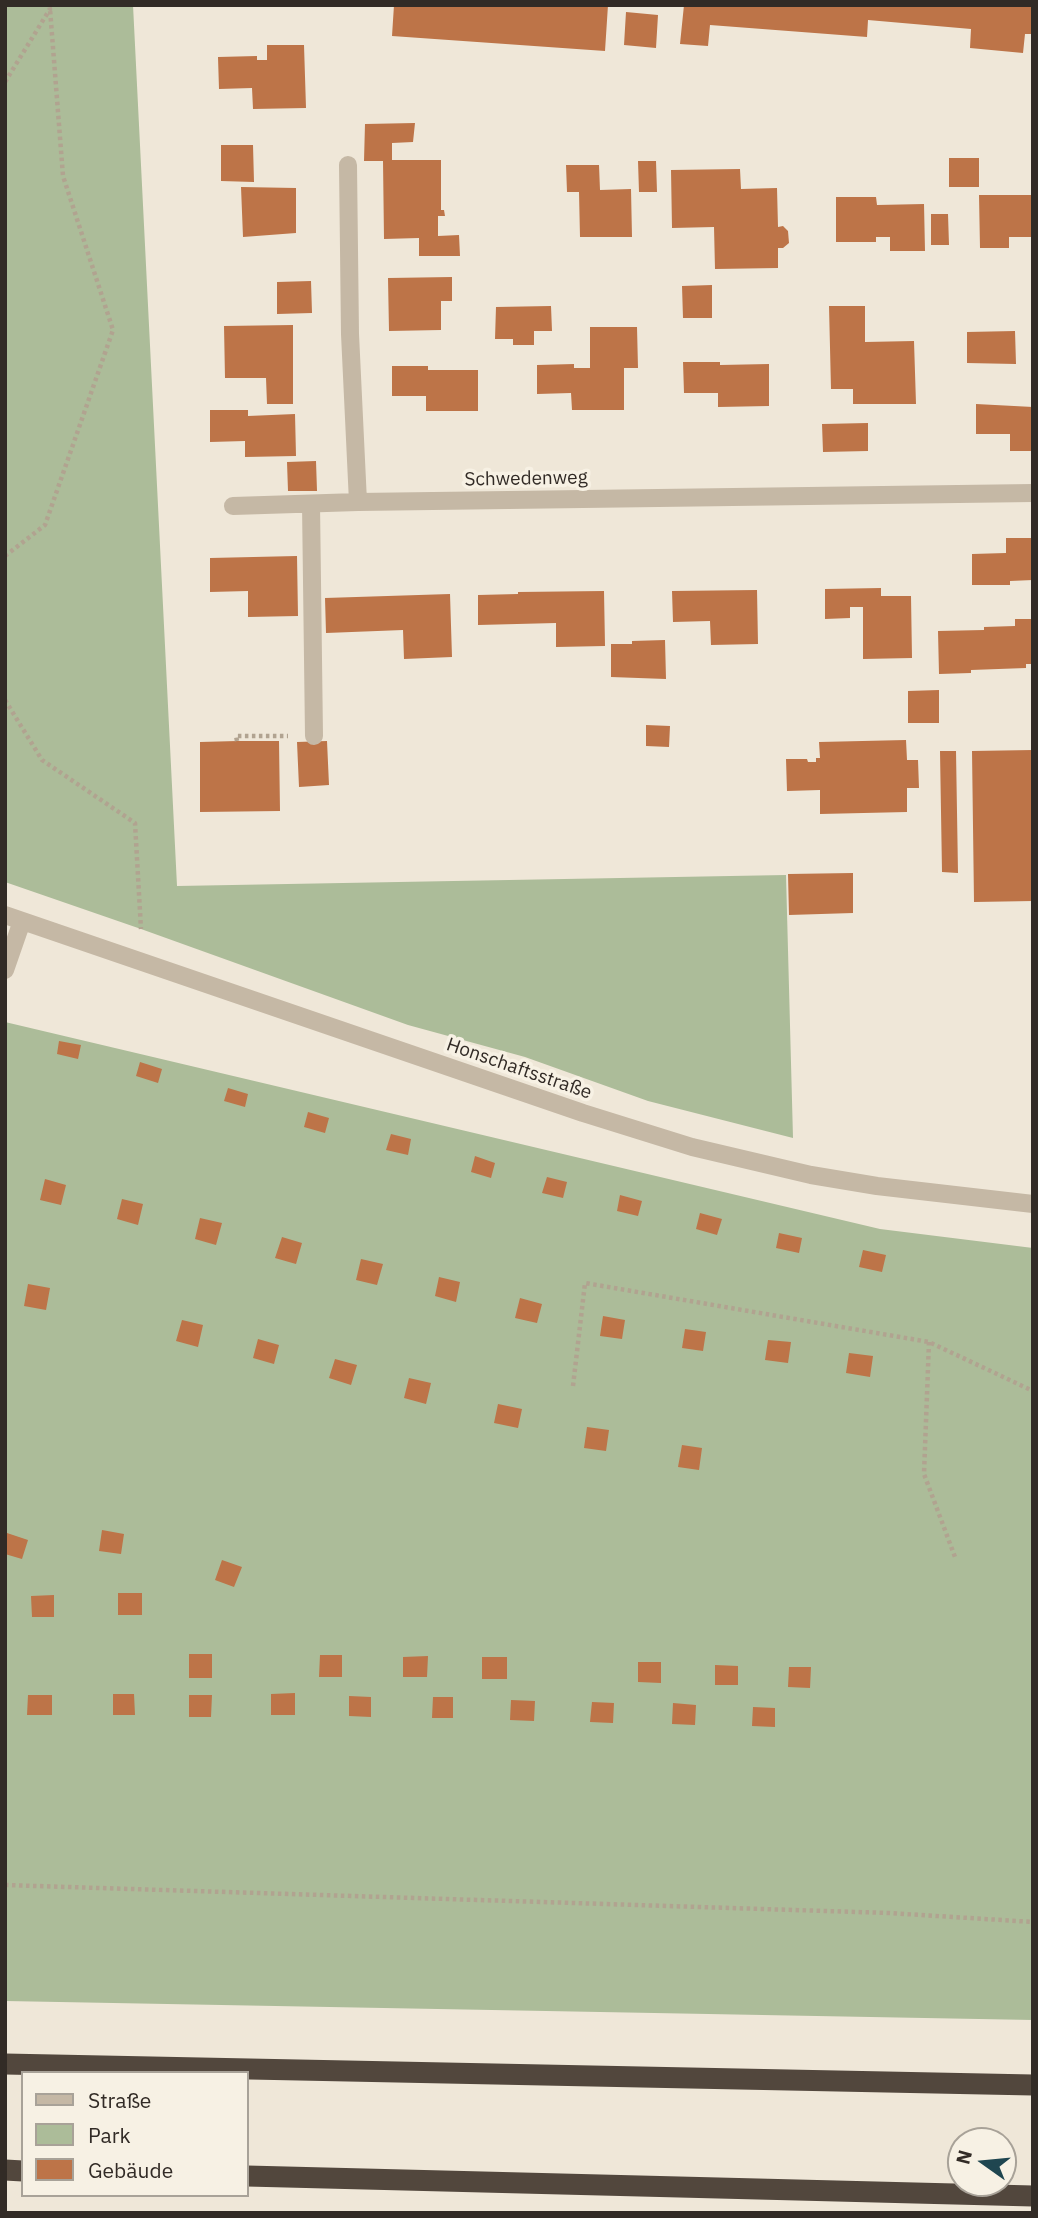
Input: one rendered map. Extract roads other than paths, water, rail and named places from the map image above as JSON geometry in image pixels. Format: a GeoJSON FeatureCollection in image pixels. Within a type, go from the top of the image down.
{"type":"FeatureCollection","features":[{"type":"Feature","properties":{"kind":"highway"},"geometry":{"type":"LineString","coordinates":[[5,2064],[1033,2085]]}},
{"type":"Feature","properties":{"kind":"highway"},"geometry":{"type":"LineString","coordinates":[[248,2176],[1033,2196]]}},
{"type":"Feature","properties":{"kind":"street"},"geometry":{"type":"LineString","coordinates":[[348,165],[358,502]]}},
{"type":"Feature","properties":{"kind":"street","name":"Schwedenweg"},"geometry":{"type":"LineString","coordinates":[[233,506],[1033,493]]}},
{"type":"Feature","properties":{"kind":"street"},"geometry":{"type":"LineString","coordinates":[[311,504],[314,736]]}},
{"type":"Feature","properties":{"kind":"street"},"geometry":{"type":"LineString","coordinates":[[5,970],[14,918]]}},
{"type":"Feature","properties":{"kind":"street","name":"Honschaftsstraße"},"geometry":{"type":"LineString","coordinates":[[14,918],[594,1117],[692,1147],[751,1162],[877,1186],[1033,1204]]}}]}
